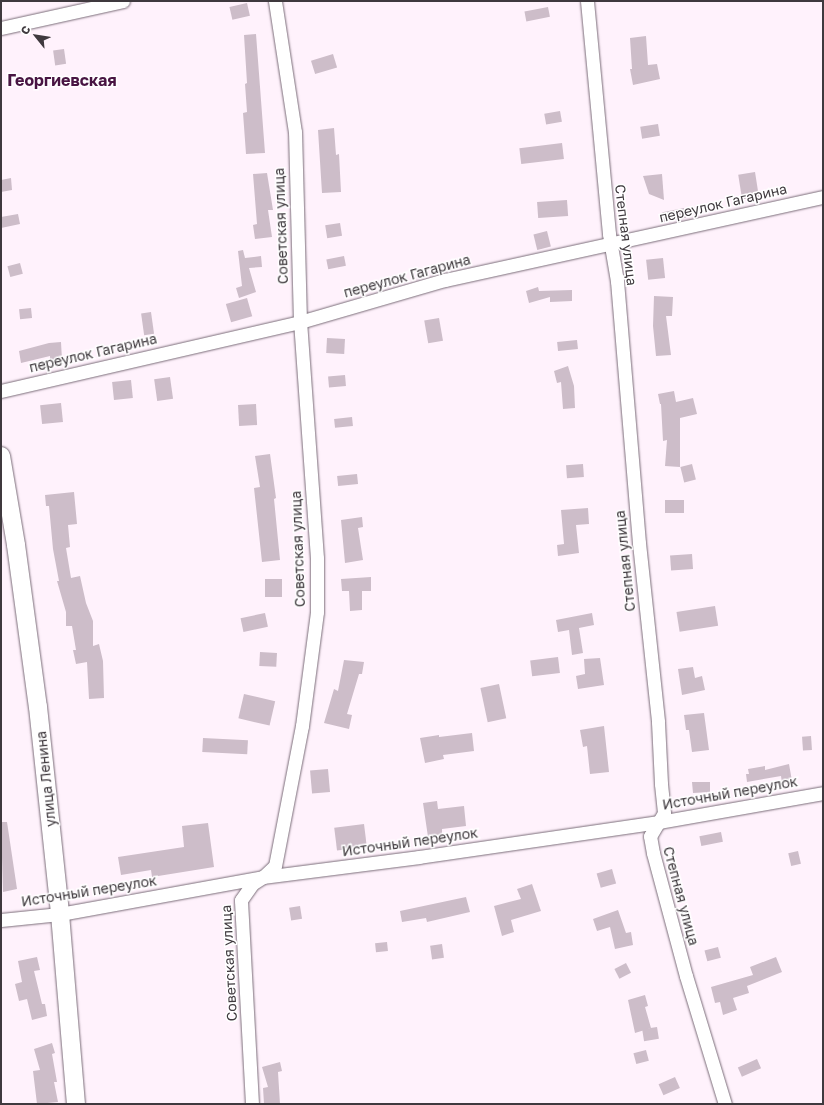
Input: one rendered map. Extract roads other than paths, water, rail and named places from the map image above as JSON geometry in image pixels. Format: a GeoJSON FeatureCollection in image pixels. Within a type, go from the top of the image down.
{"type":"FeatureCollection","features":[{"type":"Feature","properties":{"kind":"street"},"geometry":{"type":"LineString","coordinates":[[1,28],[123,1]]}},
{"type":"Feature","properties":{"kind":"street","name":"Советская улица"},"geometry":{"type":"LineString","coordinates":[[252,1104],[241,900],[252,884],[263,878],[275,866],[302,726],[317,612],[317,558],[300,322],[295,132],[275,1]]}},
{"type":"Feature","properties":{"kind":"street","name":"Степная улица"},"geometry":{"type":"LineString","coordinates":[[587,1],[610,245],[617,282],[639,543],[658,722],[664,813],[650,836],[653,853],[686,976],[725,1104]]}},
{"type":"Feature","properties":{"kind":"street","name":"переулок Гагарина"},"geometry":{"type":"LineString","coordinates":[[1,391],[300,322],[445,280],[610,245],[823,197]]}},
{"type":"Feature","properties":{"kind":"street","name":"улица Ленина"},"geometry":{"type":"LineString","coordinates":[[1,456],[16,545],[38,707],[60,914],[76,1104]]}},
{"type":"Feature","properties":{"kind":"street","name":"Источный переулок"},"geometry":{"type":"LineString","coordinates":[[1,920],[60,914],[263,878],[659,822],[823,793]]}},
{"type":"Feature","properties":{"kind":"district","name":"Георгиевская"},"geometry":{"type":"Point","coordinates":[62,80]}}]}
